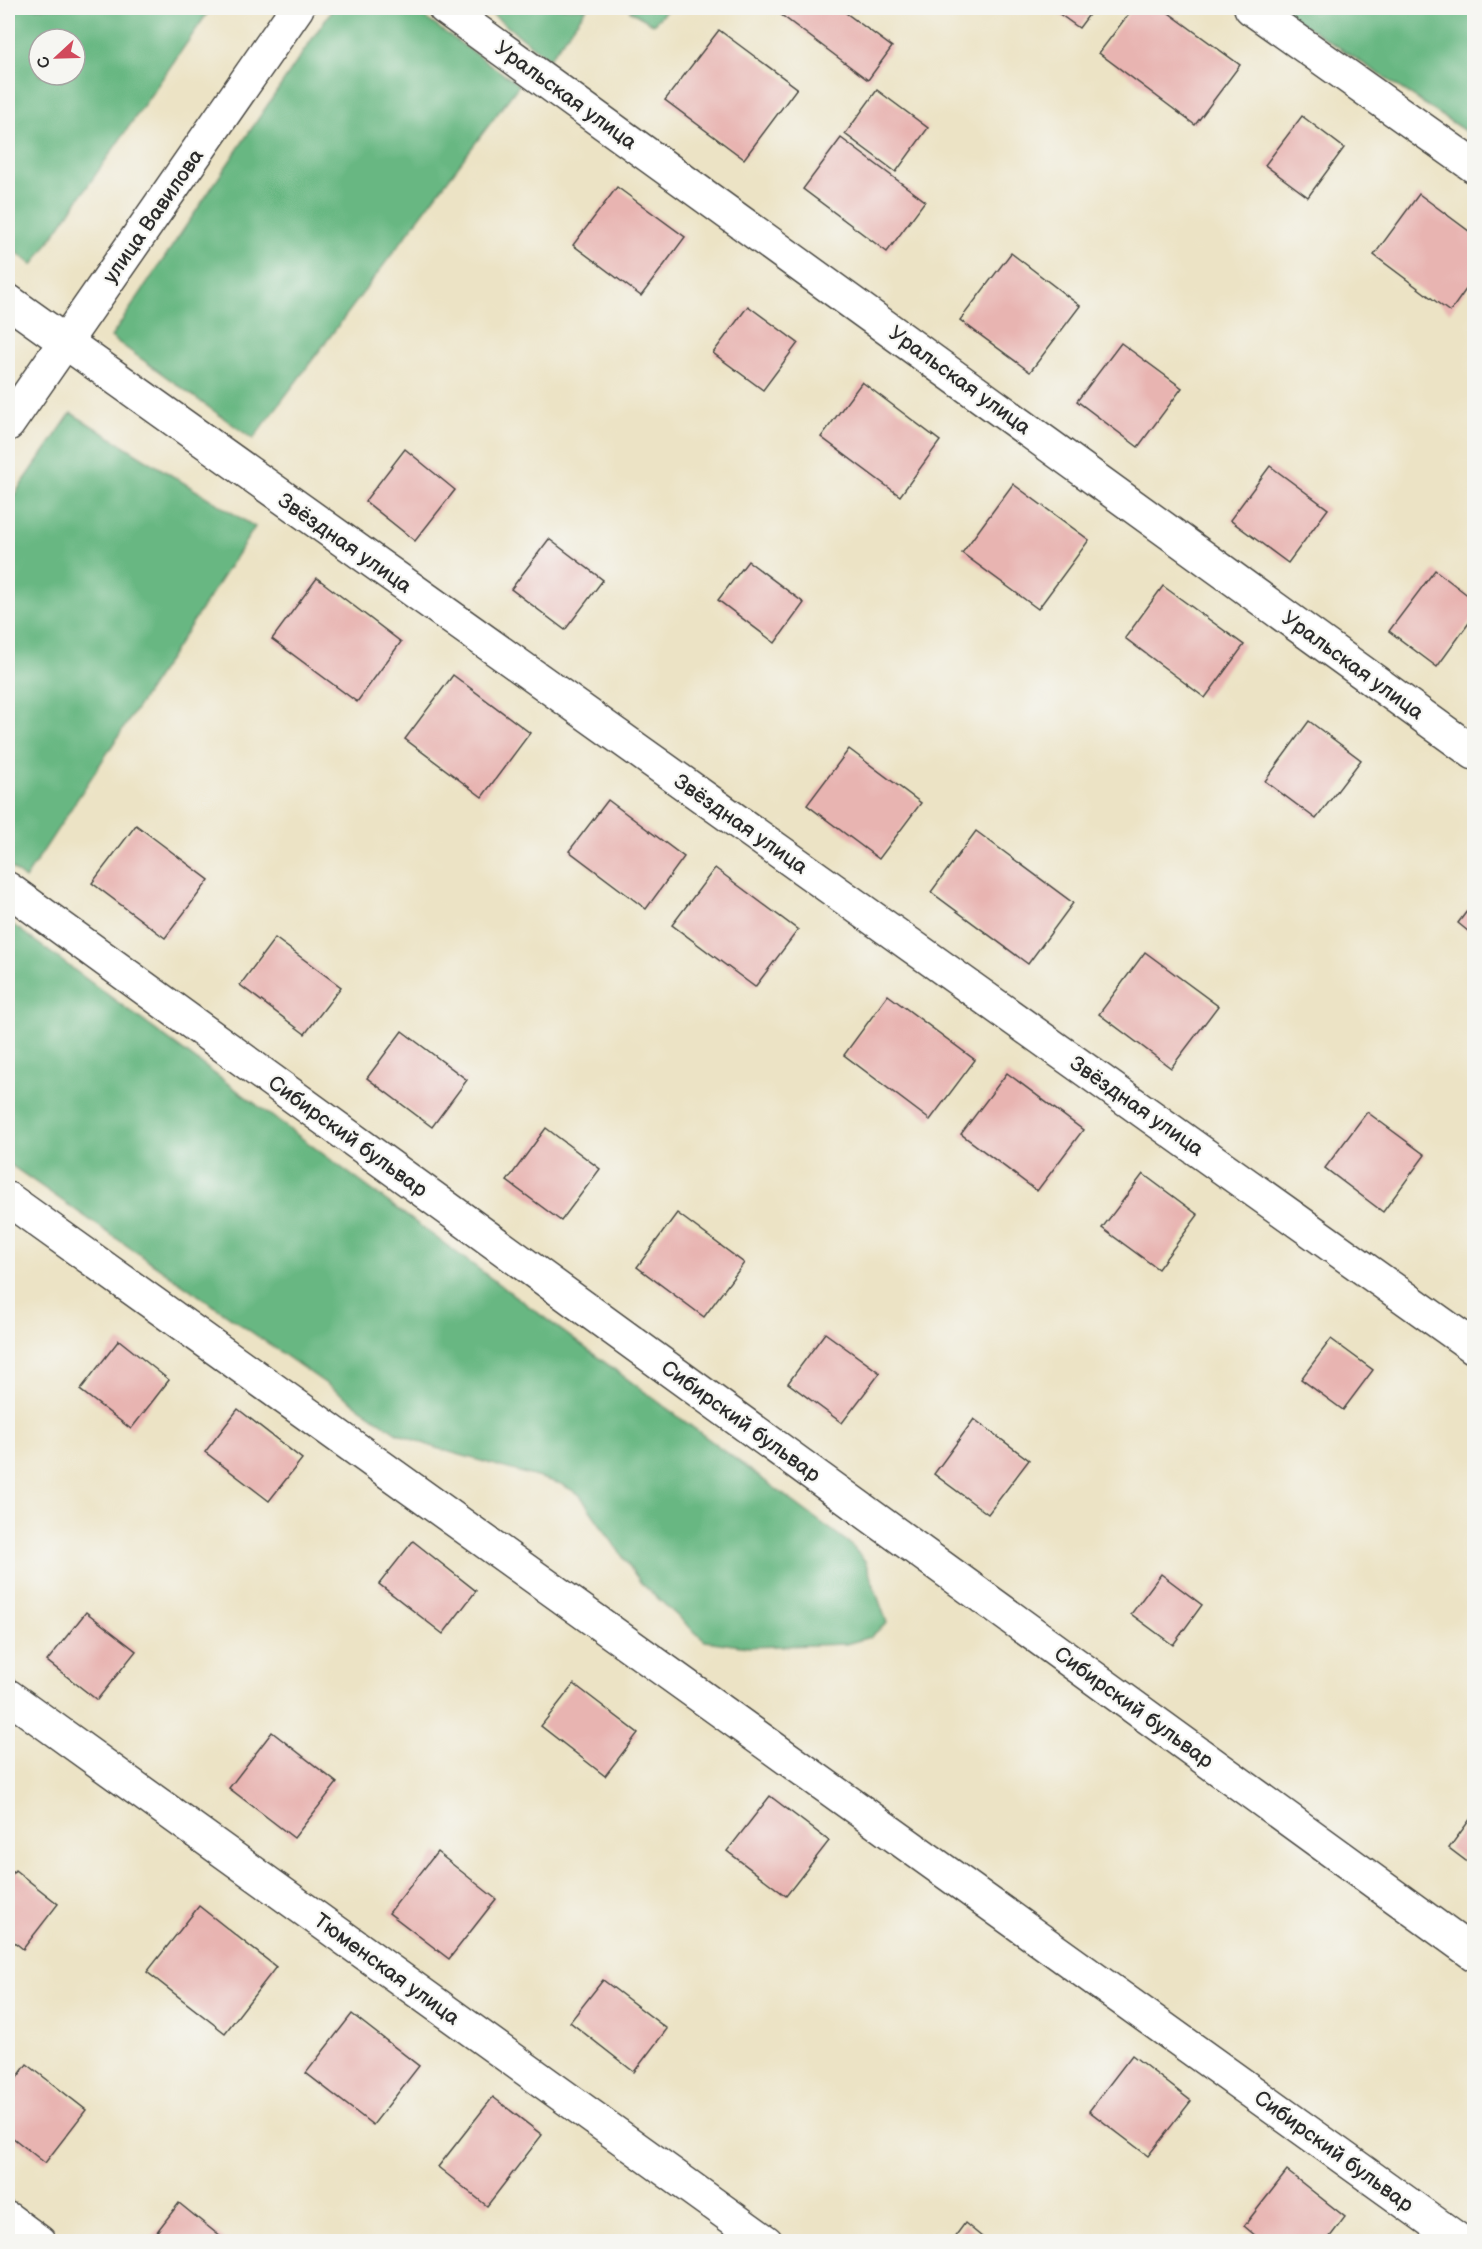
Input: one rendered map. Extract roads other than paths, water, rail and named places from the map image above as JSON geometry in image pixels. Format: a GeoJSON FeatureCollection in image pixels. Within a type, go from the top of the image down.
{"type":"FeatureCollection","features":[{"type":"Feature","properties":{"kind":"street","name":"улица Вавилова"},"geometry":{"type":"LineString","coordinates":[[8,424],[297,8]]}},
{"type":"Feature","properties":{"kind":"street","name":"Уральская улица"},"geometry":{"type":"LineString","coordinates":[[445,8],[1474,753]]}},
{"type":"Feature","properties":{"kind":"street"},"geometry":{"type":"LineString","coordinates":[[1251,8],[1474,166]]}},
{"type":"Feature","properties":{"kind":"street","name":"Звёздная улица"},"geometry":{"type":"LineString","coordinates":[[8,301],[65,344],[1474,1347]]}},
{"type":"Feature","properties":{"kind":"street","name":"Сибирский бульвар"},"geometry":{"type":"LineString","coordinates":[[8,889],[1474,1954]]}},
{"type":"Feature","properties":{"kind":"street","name":"Сибирский бульвар"},"geometry":{"type":"LineString","coordinates":[[8,1199],[1461,2241]]}},
{"type":"Feature","properties":{"kind":"street","name":"Тюменская улица"},"geometry":{"type":"LineString","coordinates":[[8,1696],[766,2241]]}},
{"type":"Feature","properties":{"kind":"street"},"geometry":{"type":"LineString","coordinates":[[8,2219],[39,2241]]}}]}
